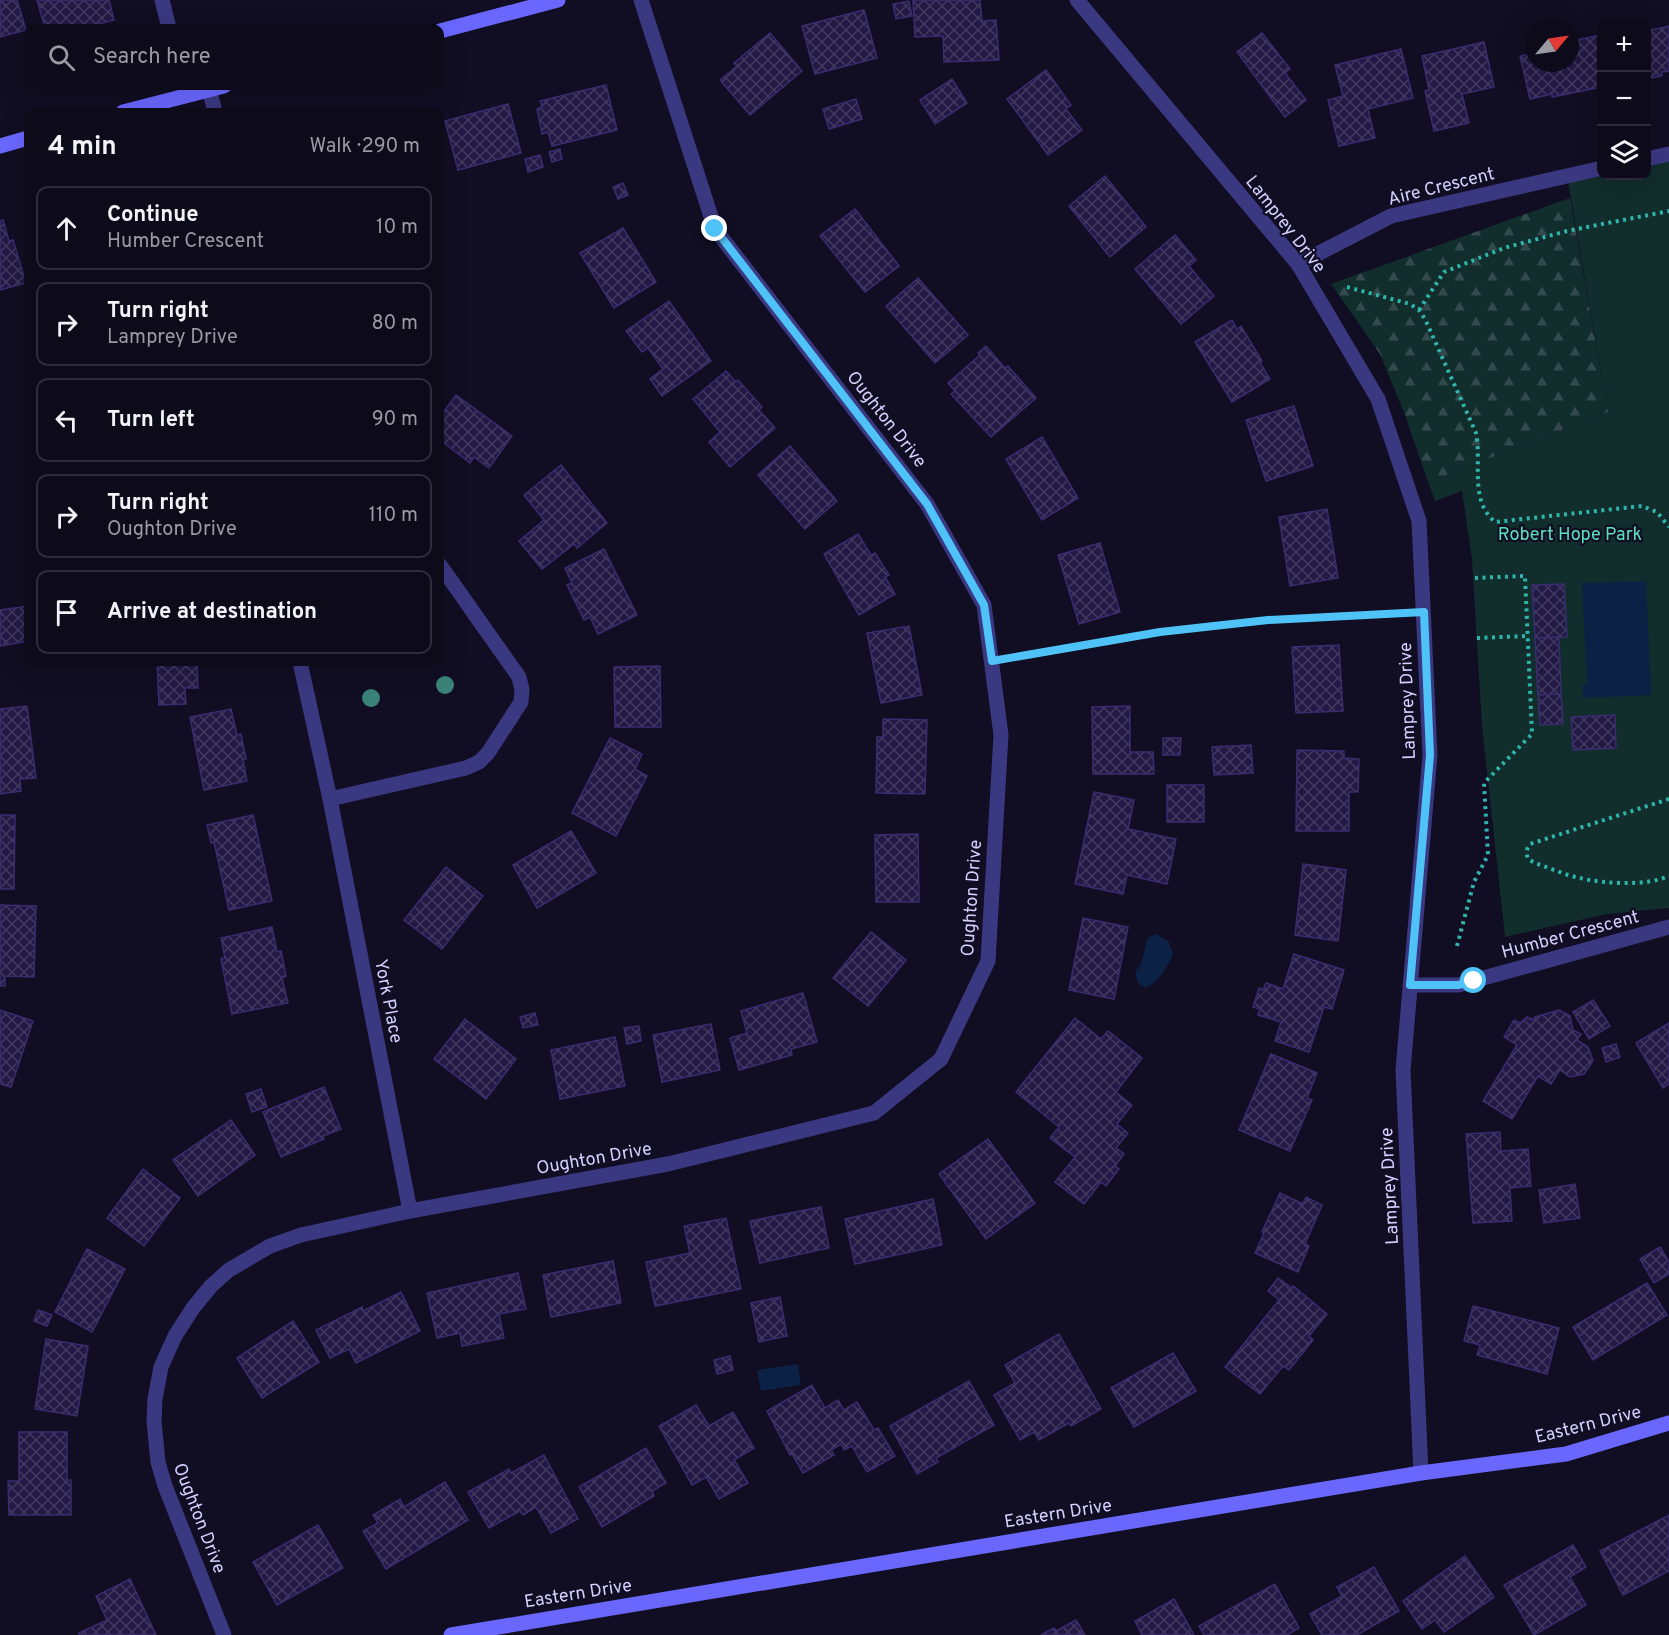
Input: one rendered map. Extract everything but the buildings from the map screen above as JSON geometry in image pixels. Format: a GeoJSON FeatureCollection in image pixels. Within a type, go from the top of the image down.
{"type":"FeatureCollection","features":[{"type":"Feature","properties":{"kind":"street"},"geometry":{"type":"LineString","coordinates":[[162,0],[168,24]]}},
{"type":"Feature","properties":{"kind":"street"},"geometry":{"type":"LineString","coordinates":[[444,30],[558,0]]}},
{"type":"Feature","properties":{"kind":"street","name":"Oughton Drive"},"geometry":{"type":"LineString","coordinates":[[224,1635],[165,1486],[158,1462],[154,1432],[155,1399],[161,1367],[175,1336],[211,1286],[229,1270],[270,1246],[301,1235],[410,1211],[668,1164],[874,1113],[942,1059],[988,961],[1000,735],[984,605],[927,504],[715,229],[641,0]]}},
{"type":"Feature","properties":{"kind":"street","name":"Lamprey Drive"},"geometry":{"type":"LineString","coordinates":[[1077,0],[1298,264],[1378,399],[1419,521],[1430,755],[1403,1070],[1421,1473]]}},
{"type":"Feature","properties":{"kind":"street"},"geometry":{"type":"LineString","coordinates":[[209,90],[214,108]]}},
{"type":"Feature","properties":{"kind":"street"},"geometry":{"type":"LineString","coordinates":[[135,108],[184,91]]}},
{"type":"Feature","properties":{"kind":"street"},"geometry":{"type":"LineString","coordinates":[[0,146],[24,139]]}},
{"type":"Feature","properties":{"kind":"street"},"geometry":{"type":"LineString","coordinates":[[1651,158],[1669,154]]}},
{"type":"Feature","properties":{"kind":"street","name":"Aire Crescent"},"geometry":{"type":"LineString","coordinates":[[1298,264],[1391,216],[1597,169]]}},
{"type":"Feature","properties":{"kind":"street"},"geometry":{"type":"LineString","coordinates":[[330,798],[466,768],[479,762],[488,753],[521,702],[522,690],[519,677],[444,572]]}},
{"type":"Feature","properties":{"kind":"street","name":"York Place"},"geometry":{"type":"LineString","coordinates":[[301,666],[330,798],[410,1211]]}},
{"type":"Feature","properties":{"kind":"street","name":"Humber Crescent"},"geometry":{"type":"LineString","coordinates":[[1410,985],[1458,985],[1669,927]]}},
{"type":"Feature","properties":{"kind":"street","name":"Eastern Drive"},"geometry":{"type":"LineString","coordinates":[[460,1634],[1421,1473],[1566,1454],[1669,1424]]}},
{"type":"Feature","properties":{"kind":"path"},"geometry":{"type":"LineString","coordinates":[[1419,310],[1444,272],[1504,248],[1567,231],[1669,211]]}},
{"type":"Feature","properties":{"kind":"path"},"geometry":{"type":"LineString","coordinates":[[1347,287],[1410,304],[1419,310],[1425,319],[1476,433],[1479,449],[1477,483],[1480,501],[1486,515],[1495,522],[1642,506],[1657,512],[1669,527]]}},
{"type":"Feature","properties":{"kind":"path"},"geometry":{"type":"LineString","coordinates":[[1457,946],[1474,882],[1488,855],[1484,783],[1532,734],[1525,576],[1473,578]]}},
{"type":"Feature","properties":{"kind":"path"},"geometry":{"type":"LineString","coordinates":[[992,661],[1160,632],[1268,620],[1424,612]]}},
{"type":"Feature","properties":{"kind":"path"},"geometry":{"type":"LineString","coordinates":[[1477,638],[1527,636]]}},
{"type":"Feature","properties":{"kind":"path"},"geometry":{"type":"LineString","coordinates":[[1669,799],[1530,844],[1526,849],[1528,859],[1535,863],[1581,879],[1630,883],[1658,881],[1669,876]]}},
{"type":"Feature","properties":{"kind":"green space","name":"Robert Hope Park"},"geometry":{"type":"Polygon","coordinates":[[[1669,161],[1669,908],[1607,914],[1505,937],[1482,726],[1472,559],[1462,491],[1435,501],[1428,482],[1608,412],[1567,176],[1597,176],[1597,180],[1651,180],[1651,163],[1669,161]]]}},
{"type":"Feature","properties":{"kind":"green space"},"geometry":{"type":"Polygon","coordinates":[[[1570,198],[1608,412],[1428,482],[1405,415],[1380,354],[1331,284],[1570,198]]]}},
{"type":"Feature","properties":{"kind":"water"},"geometry":{"type":"Polygon","coordinates":[[[1646,581],[1651,695],[1583,698],[1583,685],[1587,684],[1582,583],[1646,581]]]}},
{"type":"Feature","properties":{"kind":"water"},"geometry":{"type":"Polygon","coordinates":[[[1156,934],[1169,942],[1173,954],[1162,974],[1146,988],[1138,983],[1135,972],[1142,960],[1148,938],[1156,934]]]}},
{"type":"Feature","properties":{"kind":"water"},"geometry":{"type":"Polygon","coordinates":[[[798,1364],[801,1385],[761,1391],[757,1370],[798,1364]]]}},
{"type":"Feature","properties":{"kind":"route"},"geometry":{"type":"LineString","coordinates":[[715,229],[927,504],[984,605],[992,661],[1160,632],[1268,620],[1424,612],[1430,755],[1410,985],[1458,985],[1474,981]]}}]}
